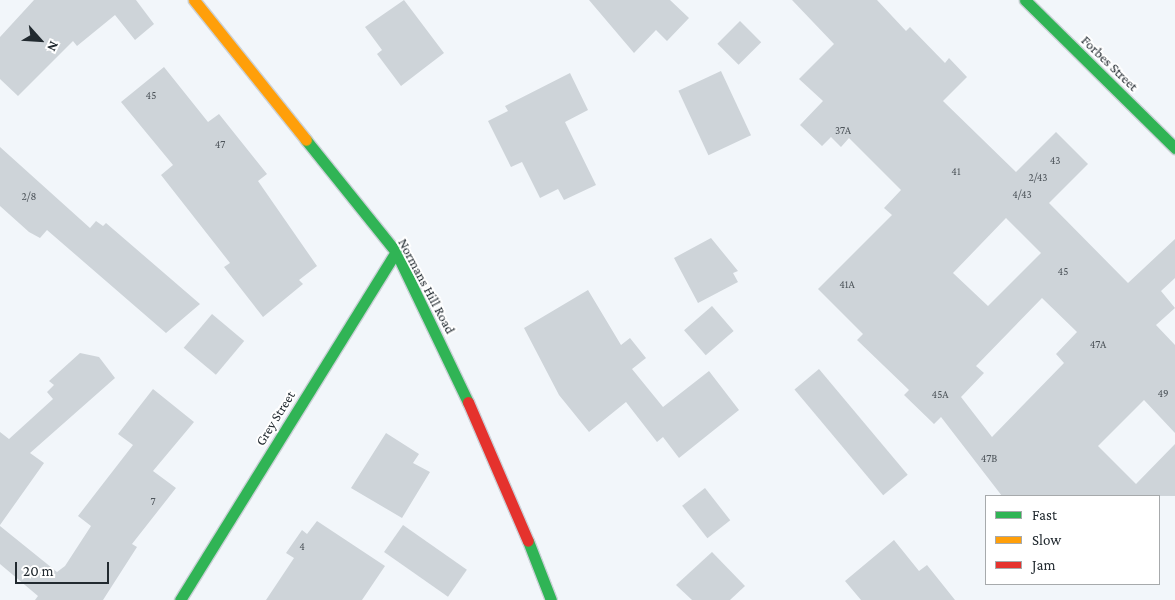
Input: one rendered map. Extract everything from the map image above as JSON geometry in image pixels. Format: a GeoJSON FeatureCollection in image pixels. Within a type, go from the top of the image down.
{"type":"FeatureCollection","features":[{"type":"Feature","properties":{"kind":"street","name":"Normans Hill Road"},"geometry":{"type":"LineString","coordinates":[[194,0],[396,252],[494,455],[551,600]]}},
{"type":"Feature","properties":{"kind":"street","name":"Forbes Street"},"geometry":{"type":"LineString","coordinates":[[1025,0],[1175,148]]}},
{"type":"Feature","properties":{"kind":"street","name":"Grey Street"},"geometry":{"type":"LineString","coordinates":[[180,600],[396,252]]}},
{"type":"Feature","properties":{"kind":"building"},"geometry":{"type":"Polygon","coordinates":[[[34,0],[136,0],[154,24],[135,40],[115,15],[77,46],[73,41],[18,96],[0,79],[0,37],[34,0]]]}},
{"type":"Feature","properties":{"kind":"building"},"geometry":{"type":"Polygon","coordinates":[[[404,0],[444,53],[401,86],[377,54],[382,50],[365,27],[404,0]]]}},
{"type":"Feature","properties":{"kind":"building"},"geometry":{"type":"Polygon","coordinates":[[[589,0],[670,0],[689,18],[667,41],[656,30],[634,53],[589,0]]]}},
{"type":"Feature","properties":{"kind":"building"},"geometry":{"type":"Polygon","coordinates":[[[792,0],[877,0],[906,31],[910,27],[945,63],[949,58],[967,77],[943,101],[1016,172],[1056,132],[1088,164],[1049,203],[1128,283],[1175,239],[1175,278],[1161,291],[1175,308],[1156,325],[1175,345],[1175,433],[1144,400],[1098,446],[1136,484],[1175,444],[1175,496],[1001,495],[941,417],[934,424],[904,395],[909,390],[857,340],[863,334],[818,289],[892,215],[884,208],[901,190],[849,138],[841,147],[831,137],[822,146],[800,125],[823,101],[799,79],[834,44],[792,0]],[[1006,218],[953,273],[988,306],[1041,253],[1006,218]],[[1042,298],[976,366],[984,373],[961,397],[992,437],[1064,363],[1056,354],[1077,332],[1042,298]]]}},
{"type":"Feature","properties":{"kind":"building"},"geometry":{"type":"Polygon","coordinates":[[[740,21],[761,42],[739,65],[717,44],[740,21]]]}},
{"type":"Feature","properties":{"kind":"building"},"geometry":{"type":"Polygon","coordinates":[[[164,67],[208,122],[219,114],[267,174],[258,181],[317,266],[299,280],[303,284],[263,317],[224,267],[230,263],[161,175],[173,165],[121,102],[164,67]]]}},
{"type":"Feature","properties":{"kind":"building"},"geometry":{"type":"Polygon","coordinates":[[[721,71],[751,135],[708,155],[678,91],[721,71]]]}},
{"type":"Feature","properties":{"kind":"building"},"geometry":{"type":"Polygon","coordinates":[[[570,73],[588,110],[565,122],[596,185],[564,200],[558,189],[540,198],[522,162],[511,167],[488,121],[508,111],[505,106],[570,73]]]}},
{"type":"Feature","properties":{"kind":"building"},"geometry":{"type":"Polygon","coordinates":[[[0,147],[90,228],[96,221],[103,226],[106,223],[200,304],[166,333],[47,230],[40,238],[29,232],[0,206],[0,147]]]}},
{"type":"Feature","properties":{"kind":"building"},"geometry":{"type":"Polygon","coordinates":[[[711,238],[738,271],[733,273],[738,282],[698,303],[674,258],[711,238]]]}},
{"type":"Feature","properties":{"kind":"building"},"geometry":{"type":"Polygon","coordinates":[[[588,290],[621,345],[630,338],[646,358],[632,369],[663,407],[709,371],[739,410],[679,458],[663,437],[657,442],[626,402],[589,432],[559,395],[524,328],[588,290]]]}},
{"type":"Feature","properties":{"kind":"building"},"geometry":{"type":"Polygon","coordinates":[[[712,306],[734,331],[706,355],[684,330],[712,306]]]}},
{"type":"Feature","properties":{"kind":"building"},"geometry":{"type":"Polygon","coordinates":[[[212,314],[244,341],[216,375],[184,348],[212,314]]]}},
{"type":"Feature","properties":{"kind":"building"},"geometry":{"type":"Polygon","coordinates":[[[80,353],[99,357],[115,378],[30,453],[44,463],[0,525],[0,432],[9,439],[53,399],[47,392],[54,385],[49,381],[80,353]]]}},
{"type":"Feature","properties":{"kind":"building"},"geometry":{"type":"Polygon","coordinates":[[[819,369],[908,475],[883,495],[794,390],[819,369]]]}},
{"type":"Feature","properties":{"kind":"building"},"geometry":{"type":"Polygon","coordinates":[[[153,389],[194,422],[153,471],[176,488],[132,544],[137,547],[103,600],[35,600],[38,596],[0,564],[0,526],[57,572],[65,566],[91,526],[78,516],[133,445],[118,434],[153,389]]]}},
{"type":"Feature","properties":{"kind":"building"},"geometry":{"type":"Polygon","coordinates":[[[386,433],[419,454],[413,463],[430,472],[402,518],[351,488],[386,433]]]}},
{"type":"Feature","properties":{"kind":"building"},"geometry":{"type":"Polygon","coordinates":[[[705,488],[730,520],[707,538],[682,506],[705,488]]]}},
{"type":"Feature","properties":{"kind":"building"},"geometry":{"type":"Polygon","coordinates":[[[317,521],[385,566],[362,600],[266,600],[294,558],[286,553],[302,530],[307,534],[317,521]]]}},
{"type":"Feature","properties":{"kind":"building"},"geometry":{"type":"Polygon","coordinates":[[[403,525],[467,570],[448,597],[384,552],[403,525]]]}},
{"type":"Feature","properties":{"kind":"building"},"geometry":{"type":"Polygon","coordinates":[[[894,540],[919,571],[927,565],[955,600],[861,600],[845,581],[894,540]]]}},
{"type":"Feature","properties":{"kind":"building"},"geometry":{"type":"Polygon","coordinates":[[[712,552],[745,586],[730,600],[692,600],[676,585],[712,552]]]}},
{"type":"Feature","properties":{"kind":"traffic: fast"},"geometry":{"type":"LineString","coordinates":[[1025,0],[1175,148]]}},
{"type":"Feature","properties":{"kind":"traffic: fast"},"geometry":{"type":"LineString","coordinates":[[306,140],[396,252],[468,402]]}},
{"type":"Feature","properties":{"kind":"traffic: fast"},"geometry":{"type":"LineString","coordinates":[[180,600],[396,252]]}},
{"type":"Feature","properties":{"kind":"traffic: fast"},"geometry":{"type":"LineString","coordinates":[[528,541],[551,600]]}},
{"type":"Feature","properties":{"kind":"traffic: slow"},"geometry":{"type":"LineString","coordinates":[[194,0],[306,140]]}},
{"type":"Feature","properties":{"kind":"traffic: jam"},"geometry":{"type":"LineString","coordinates":[[468,402],[528,541]]}}]}
